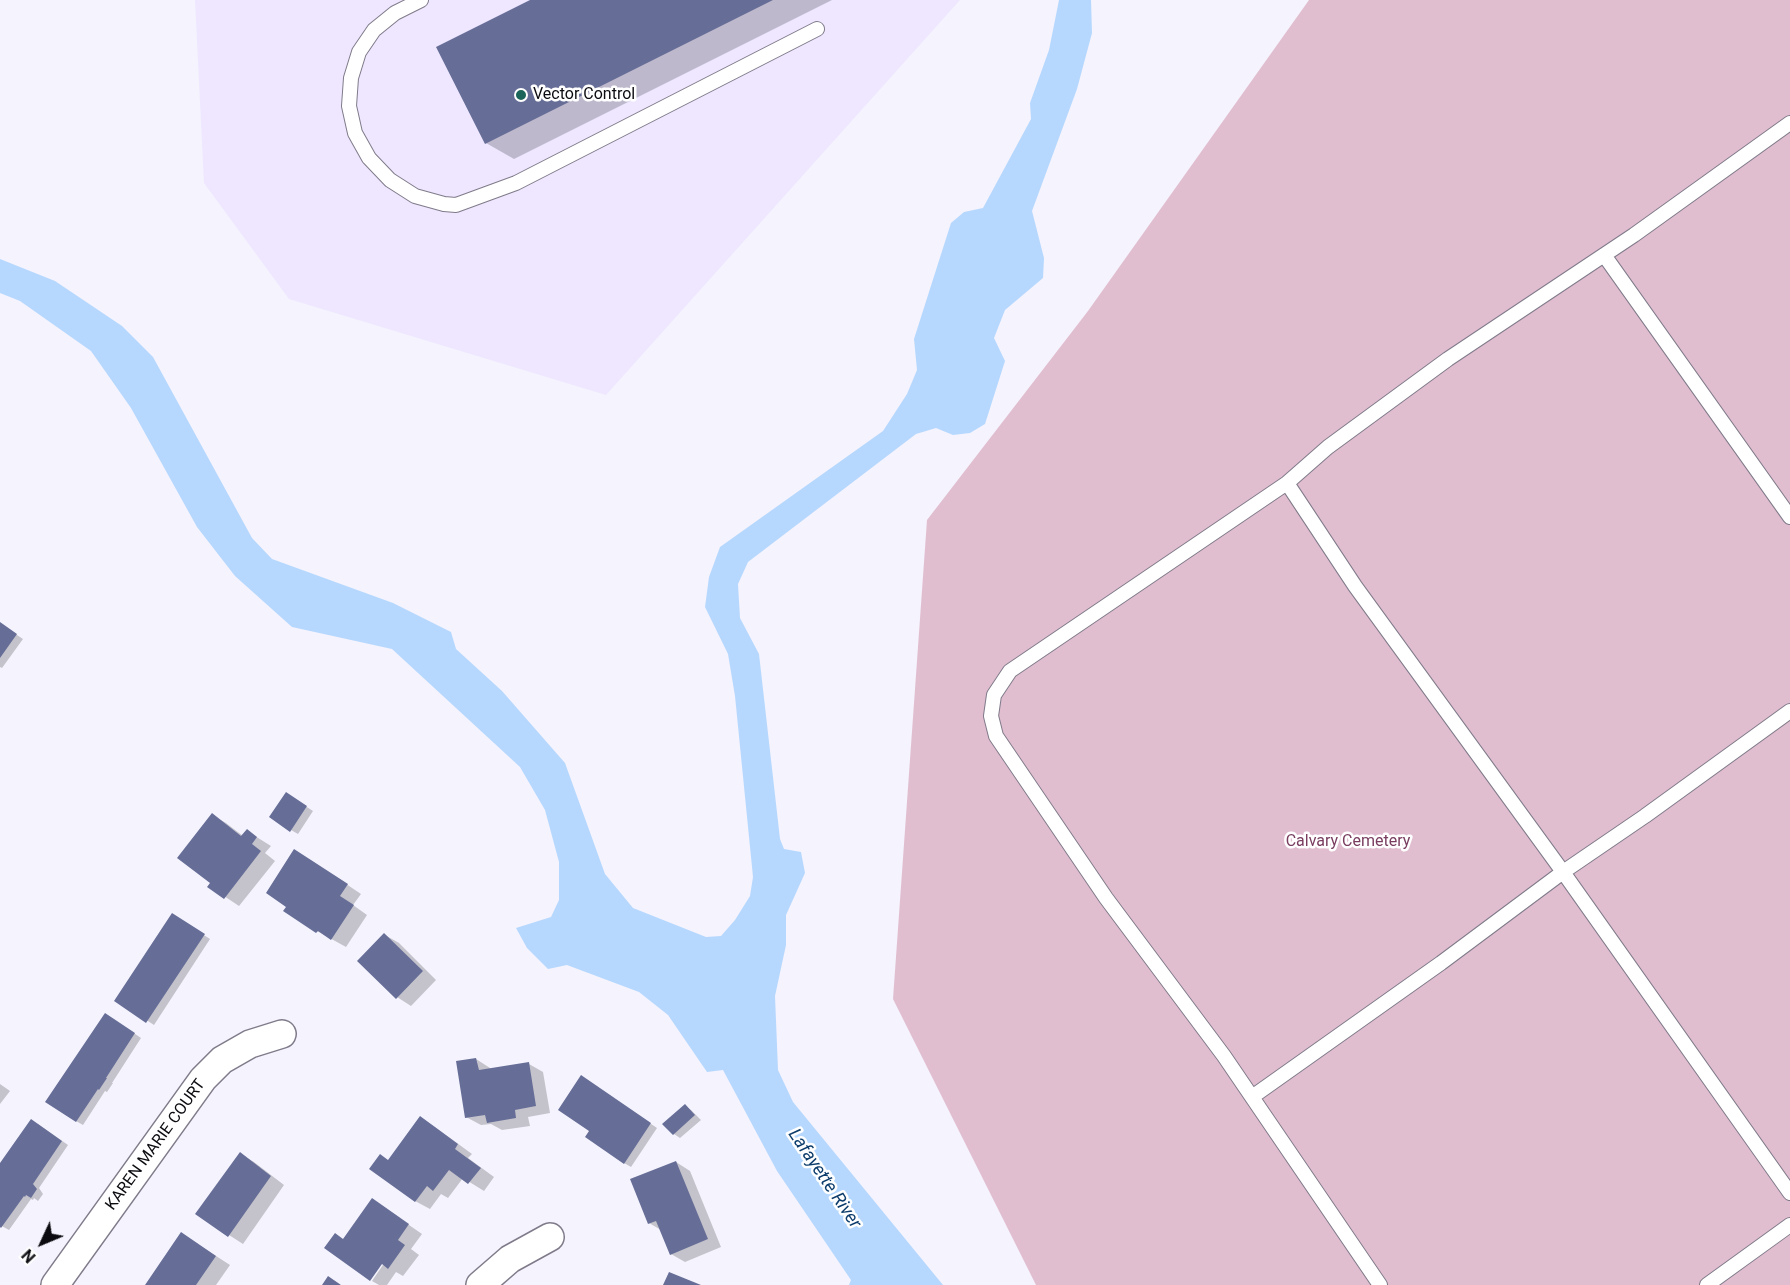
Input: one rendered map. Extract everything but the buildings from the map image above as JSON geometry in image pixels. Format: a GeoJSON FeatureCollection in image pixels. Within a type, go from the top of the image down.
{"type":"FeatureCollection","features":[{"type":"Feature","properties":{"kind":"street","name":"KAREN MARIE COURT"},"geometry":{"type":"LineString","coordinates":[[55,1285],[203,1079],[222,1060],[250,1044],[282,1034]]}},
{"type":"Feature","properties":{"kind":"street"},"geometry":{"type":"LineString","coordinates":[[480,1285],[510,1259],[550,1237]]}},
{"type":"Feature","properties":{"kind":"lane"},"geometry":{"type":"LineString","coordinates":[[421,0],[394,13],[374,30],[359,52],[351,78],[349,106],[356,133],[369,158],[390,180],[415,196],[456,205],[516,183],[817,29]]}},
{"type":"Feature","properties":{"kind":"lane"},"geometry":{"type":"LineString","coordinates":[[1380,1285],[1224,1056],[1106,898],[996,736],[991,716],[994,695],[1010,671],[1287,483],[1328,447],[1448,359],[1634,235],[1790,123]]}},
{"type":"Feature","properties":{"kind":"lane"},"geometry":{"type":"LineString","coordinates":[[1604,255],[1790,517]]}},
{"type":"Feature","properties":{"kind":"lane"},"geometry":{"type":"LineString","coordinates":[[1287,483],[1355,586],[1563,872],[1790,1193]]}},
{"type":"Feature","properties":{"kind":"lane"},"geometry":{"type":"LineString","coordinates":[[1252,1097],[1790,711]]}},
{"type":"Feature","properties":{"kind":"lane"},"geometry":{"type":"LineString","coordinates":[[1707,1285],[1790,1226]]}},
{"type":"Feature","properties":{"kind":"shaded area"},"geometry":{"type":"Polygon","coordinates":[[[195,0],[960,0],[606,395],[289,299],[204,183],[195,0]]]}},
{"type":"Feature","properties":{"kind":"green space","name":"Calvary Cemetery"},"geometry":{"type":"Polygon","coordinates":[[[1309,0],[1790,0],[1790,1285],[1036,1285],[893,999],[927,520],[1088,311],[1309,0]]]}},
{"type":"Feature","properties":{"kind":"water","name":"Lafayette River"},"geometry":{"type":"Polygon","coordinates":[[[1059,0],[1091,0],[1092,33],[1077,89],[1032,211],[1044,258],[1043,278],[1005,310],[994,338],[1005,361],[985,424],[970,433],[953,435],[936,428],[916,434],[748,562],[738,584],[740,618],[759,654],[780,839],[784,849],[801,852],[805,873],[786,915],[786,945],[775,996],[778,1070],[793,1102],[943,1285],[849,1285],[851,1280],[777,1171],[723,1070],[707,1072],[668,1015],[639,992],[567,965],[548,969],[527,948],[516,928],[551,917],[559,900],[559,862],[545,810],[520,767],[392,649],[292,627],[235,576],[197,527],[131,408],[91,351],[20,301],[0,293],[0,259],[55,281],[122,326],[153,357],[252,538],[272,559],[393,603],[451,632],[456,649],[502,691],[565,763],[605,874],[633,908],[706,937],[721,936],[735,920],[750,896],[753,877],[735,696],[728,654],[705,607],[709,577],[720,547],[883,431],[907,394],[917,370],[914,339],[951,223],[964,212],[983,208],[1031,119],[1030,103],[1049,50],[1059,0]]]}},
{"type":"Feature","properties":{"kind":"place","name":"Vector Control"},"geometry":{"type":"Point","coordinates":[521,95]}}]}
